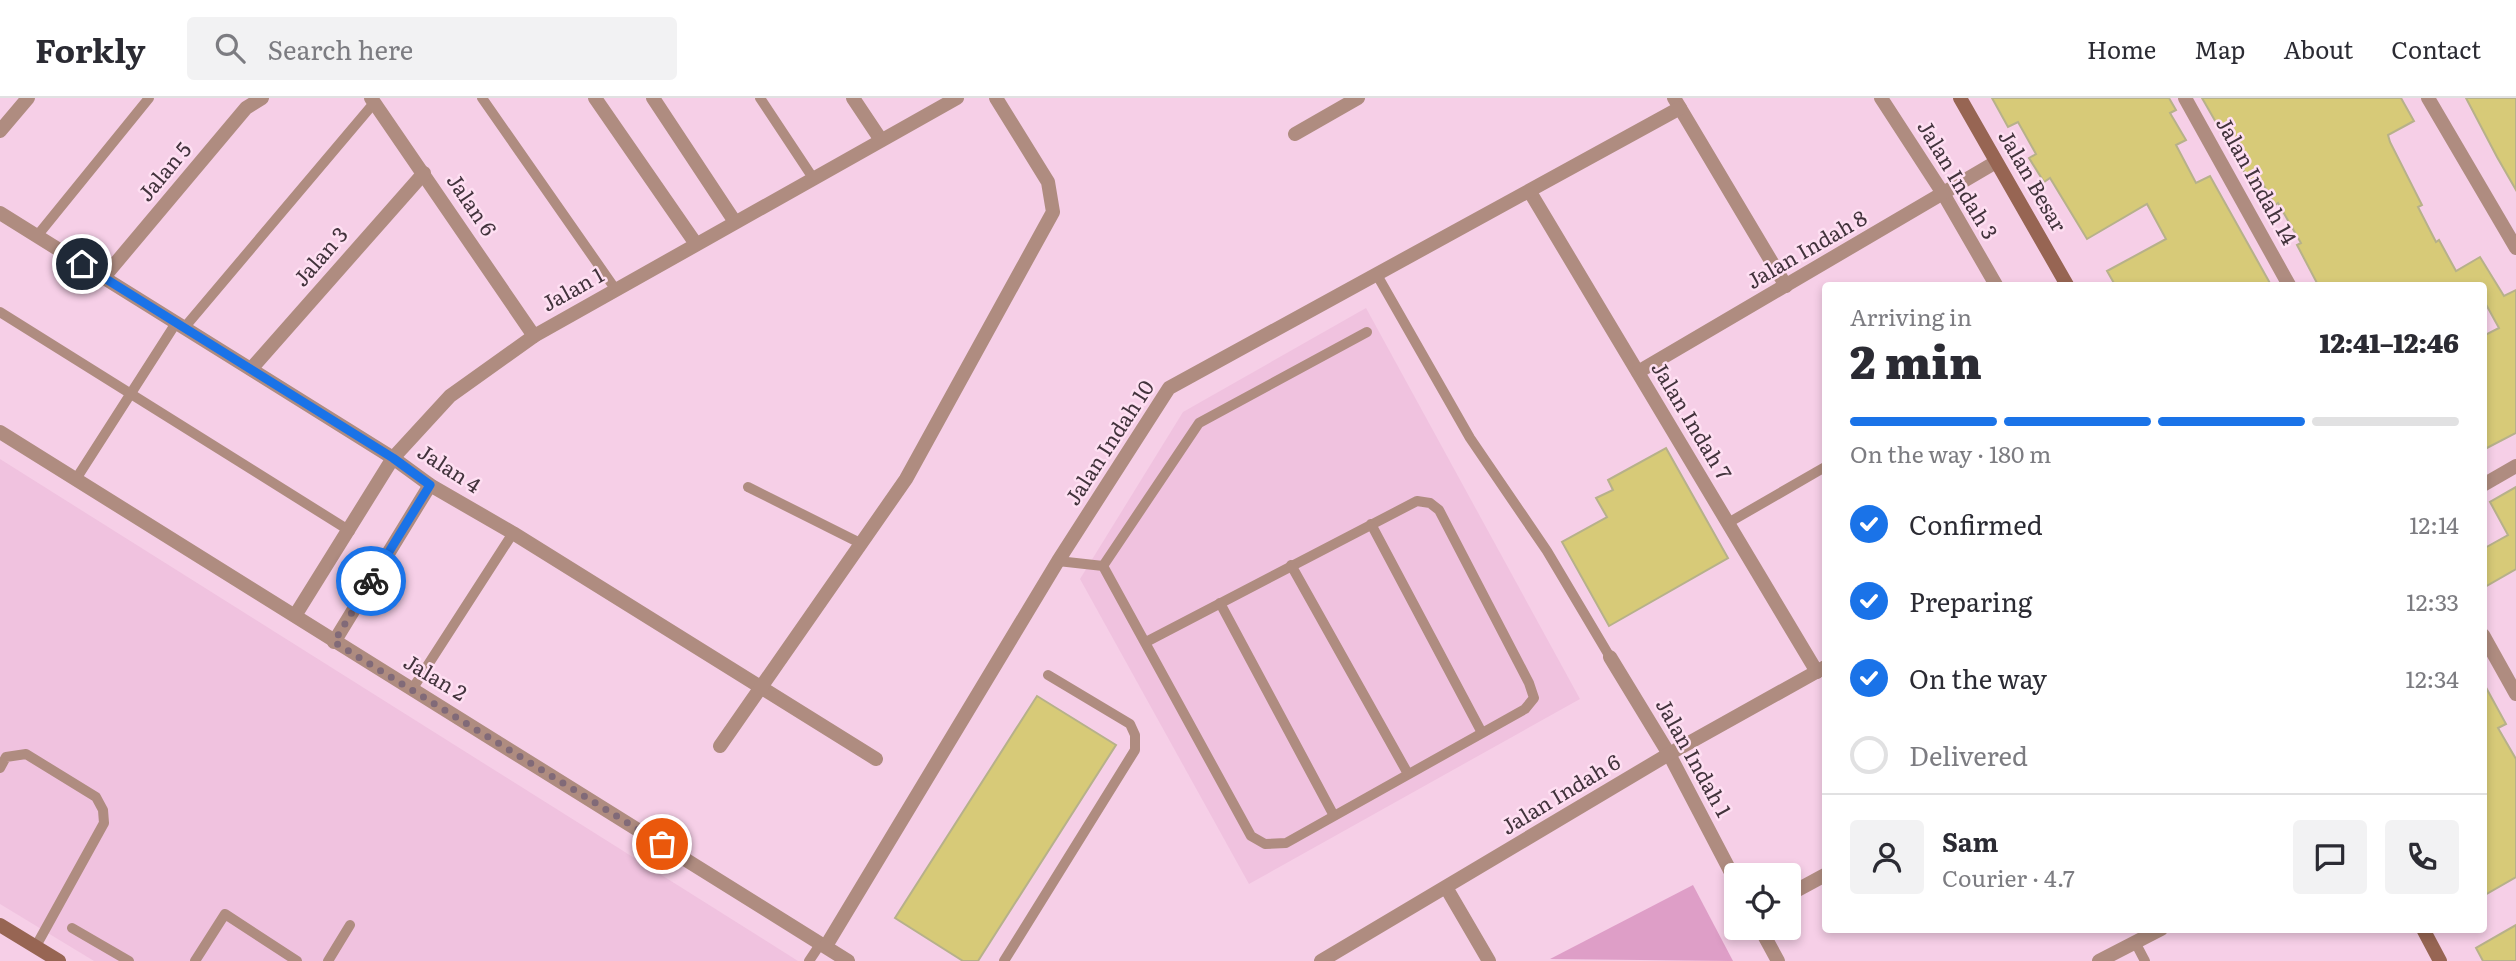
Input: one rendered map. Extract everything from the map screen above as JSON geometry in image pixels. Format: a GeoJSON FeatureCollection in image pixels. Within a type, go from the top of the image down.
{"type":"FeatureCollection","features":[{"type":"Feature","properties":{"kind":"street"},"geometry":{"type":"LineString","coordinates":[[0,131],[28,98]]}},
{"type":"Feature","properties":{"kind":"street","name":"Jalan 5"},"geometry":{"type":"LineString","coordinates":[[104,278],[246,108],[262,98]]}},
{"type":"Feature","properties":{"kind":"street"},"geometry":{"type":"LineString","coordinates":[[595,98],[696,244]]}},
{"type":"Feature","properties":{"kind":"street"},"geometry":{"type":"LineString","coordinates":[[653,98],[735,222]]}},
{"type":"Feature","properties":{"kind":"street"},"geometry":{"type":"LineString","coordinates":[[853,98],[881,140]]}},
{"type":"Feature","properties":{"kind":"street","name":"Jalan 1"},"geometry":{"type":"LineString","coordinates":[[296,614],[393,458],[450,396],[534,336],[957,98]]}},
{"type":"Feature","properties":{"kind":"street"},"geometry":{"type":"LineString","coordinates":[[720,746],[906,479],[1053,212],[1048,182],[996,98]]}},
{"type":"Feature","properties":{"kind":"street"},"geometry":{"type":"LineString","coordinates":[[1294,134],[1358,98]]}},
{"type":"Feature","properties":{"kind":"street","name":"Jalan Indah 3"},"geometry":{"type":"LineString","coordinates":[[1881,98],[1944,195],[1994,282]]}},
{"type":"Feature","properties":{"kind":"street","name":"Jalan Besar"},"geometry":{"type":"LineString","coordinates":[[1960,98],[2065,282]]}},
{"type":"Feature","properties":{"kind":"street","name":"Jalan Indah 14"},"geometry":{"type":"LineString","coordinates":[[2185,98],[2287,282]]}},
{"type":"Feature","properties":{"kind":"street"},"geometry":{"type":"LineString","coordinates":[[2428,98],[2516,248]]}},
{"type":"Feature","properties":{"kind":"street","name":"Jalan 6"},"geometry":{"type":"LineString","coordinates":[[373,101],[534,336]]}},
{"type":"Feature","properties":{"kind":"street"},"geometry":{"type":"LineString","coordinates":[[1677,103],[1786,286]]}},
{"type":"Feature","properties":{"kind":"street","name":"Jalan Indah 10"},"geometry":{"type":"LineString","coordinates":[[823,945],[1058,561],[1170,388],[1530,192],[1677,103]]}},
{"type":"Feature","properties":{"kind":"street","name":"Jalan Indah 8"},"geometry":{"type":"LineString","coordinates":[[1638,372],[1944,195],[1996,162]]}},
{"type":"Feature","properties":{"kind":"street","name":"Jalan 3"},"geometry":{"type":"LineString","coordinates":[[251,369],[424,173]]}},
{"type":"Feature","properties":{"kind":"street","name":"Jalan Indah 7"},"geometry":{"type":"LineString","coordinates":[[1530,192],[1728,523],[1821,669]]}},
{"type":"Feature","properties":{"kind":"street","name":"Jalan 4"},"geometry":{"type":"LineString","coordinates":[[0,213],[393,458],[430,485],[761,685],[876,759]]}},
{"type":"Feature","properties":{"kind":"street","name":"Jalan 2"},"geometry":{"type":"LineString","coordinates":[[0,432],[296,614],[334,642],[413,688],[848,961]]}},
{"type":"Feature","properties":{"kind":"street"},"geometry":{"type":"LineString","coordinates":[[2487,483],[2516,466]]}},
{"type":"Feature","properties":{"kind":"street"},"geometry":{"type":"LineString","coordinates":[[334,642],[430,485]]}},
{"type":"Feature","properties":{"kind":"street"},"geometry":{"type":"LineString","coordinates":[[2487,640],[2511,673],[2516,694]]}},
{"type":"Feature","properties":{"kind":"street","name":"Jalan Indah 1"},"geometry":{"type":"LineString","coordinates":[[1609,657],[1669,754],[1726,863]]}},
{"type":"Feature","properties":{"kind":"street","name":"Jalan Indah 6"},"geometry":{"type":"LineString","coordinates":[[1321,961],[1447,889],[1669,754],[1821,669]]}},
{"type":"Feature","properties":{"kind":"street"},"geometry":{"type":"LineString","coordinates":[[1801,888],[1822,876]]}},
{"type":"Feature","properties":{"kind":"street"},"geometry":{"type":"LineString","coordinates":[[1447,889],[1489,961]]}},
{"type":"Feature","properties":{"kind":"street"},"geometry":{"type":"LineString","coordinates":[[0,925],[59,961]]}},
{"type":"Feature","properties":{"kind":"street"},"geometry":{"type":"LineString","coordinates":[[2099,961],[2150,933]]}},
{"type":"Feature","properties":{"kind":"street"},"geometry":{"type":"LineString","coordinates":[[2425,933],[2440,961]]}},
{"type":"Feature","properties":{"kind":"street"},"geometry":{"type":"LineString","coordinates":[[1766,940],[1777,961]]}},
{"type":"Feature","properties":{"kind":"lane"},"geometry":{"type":"LineString","coordinates":[[37,236],[149,98]]}},
{"type":"Feature","properties":{"kind":"lane"},"geometry":{"type":"LineString","coordinates":[[482,98],[616,289]]}},
{"type":"Feature","properties":{"kind":"lane"},"geometry":{"type":"LineString","coordinates":[[760,98],[813,178]]}},
{"type":"Feature","properties":{"kind":"lane"},"geometry":{"type":"LineString","coordinates":[[76,479],[130,394],[180,325],[373,101]]}},
{"type":"Feature","properties":{"kind":"lane"},"geometry":{"type":"LineString","coordinates":[[1377,275],[1471,438],[1547,551],[1609,657]]}},
{"type":"Feature","properties":{"kind":"lane"},"geometry":{"type":"LineString","coordinates":[[0,312],[350,531]]}},
{"type":"Feature","properties":{"kind":"lane"},"geometry":{"type":"LineString","coordinates":[[1103,566],[1199,423],[1367,332]]}},
{"type":"Feature","properties":{"kind":"lane"},"geometry":{"type":"LineString","coordinates":[[1728,523],[1822,469]]}},
{"type":"Feature","properties":{"kind":"lane"},"geometry":{"type":"LineString","coordinates":[[748,487],[862,544]]}},
{"type":"Feature","properties":{"kind":"lane"},"geometry":{"type":"LineString","coordinates":[[1103,566],[1251,836],[1265,845],[1286,843],[1481,731],[1525,709],[1534,698],[1529,683],[1439,510],[1430,503],[1417,501],[1146,642]]}},
{"type":"Feature","properties":{"kind":"lane"},"geometry":{"type":"LineString","coordinates":[[1371,524],[1481,731]]}},
{"type":"Feature","properties":{"kind":"lane"},"geometry":{"type":"LineString","coordinates":[[413,688],[513,533]]}},
{"type":"Feature","properties":{"kind":"lane"},"geometry":{"type":"LineString","coordinates":[[1058,561],[1103,566]]}},
{"type":"Feature","properties":{"kind":"lane"},"geometry":{"type":"LineString","coordinates":[[1291,565],[1408,772]]}},
{"type":"Feature","properties":{"kind":"lane"},"geometry":{"type":"LineString","coordinates":[[1220,603],[1333,814]]}},
{"type":"Feature","properties":{"kind":"lane"},"geometry":{"type":"LineString","coordinates":[[1004,961],[1135,750],[1135,735],[1130,724],[1048,675]]}},
{"type":"Feature","properties":{"kind":"lane"},"geometry":{"type":"LineString","coordinates":[[0,768],[6,757],[26,754],[96,797],[103,810],[104,823],[36,946]]}},
{"type":"Feature","properties":{"kind":"lane"},"geometry":{"type":"LineString","coordinates":[[195,961],[225,914],[297,961]]}},
{"type":"Feature","properties":{"kind":"lane"},"geometry":{"type":"LineString","coordinates":[[328,961],[350,925]]}},
{"type":"Feature","properties":{"kind":"lane"},"geometry":{"type":"LineString","coordinates":[[72,928],[129,961]]}},
{"type":"Feature","properties":{"kind":"lane"},"geometry":{"type":"LineString","coordinates":[[2135,942],[2145,961]]}},
{"type":"Feature","properties":{"kind":"lane"},"geometry":{"type":"LineString","coordinates":[[809,961],[823,945]]}},
{"type":"Feature","properties":{"kind":"shaded area"},"geometry":{"type":"Polygon","coordinates":[[[1366,308],[1580,699],[1249,884],[1080,579],[1183,412],[1366,308]]]}},
{"type":"Feature","properties":{"kind":"shaded area"},"geometry":{"type":"Polygon","coordinates":[[[0,459],[798,961],[94,961],[0,904],[0,459]]]}},
{"type":"Feature","properties":{"kind":"shaded area"},"geometry":{"type":"Polygon","coordinates":[[[1693,885],[1733,961],[1550,959],[1693,885]]]}},
{"type":"Feature","properties":{"kind":"building"},"geometry":{"type":"Polygon","coordinates":[[[1992,98],[2169,98],[2176,110],[2170,113],[2186,140],[2176,145],[2196,183],[2210,176],[2269,282],[2113,282],[2107,271],[2166,239],[2147,204],[2087,239],[2050,178],[2044,182],[2029,158],[2036,154],[2018,122],[2008,127],[1992,98]]]}},
{"type":"Feature","properties":{"kind":"building"},"geometry":{"type":"Polygon","coordinates":[[[2202,98],[2401,98],[2414,121],[2388,135],[2422,205],[2418,207],[2436,242],[2439,240],[2456,271],[2480,257],[2504,296],[2516,290],[2516,433],[2487,448],[2487,334],[2499,328],[2487,306],[2487,282],[2316,282],[2297,245],[2301,243],[2278,203],[2275,205],[2262,182],[2253,187],[2202,98]]]}},
{"type":"Feature","properties":{"kind":"building"},"geometry":{"type":"Polygon","coordinates":[[[2466,98],[2516,98],[2516,190],[2497,157],[2466,98]]]}},
{"type":"Feature","properties":{"kind":"building"},"geometry":{"type":"Polygon","coordinates":[[[1666,448],[1728,558],[1609,626],[1562,542],[1607,517],[1596,498],[1613,490],[1608,480],[1666,448]]]}},
{"type":"Feature","properties":{"kind":"building"},"geometry":{"type":"Polygon","coordinates":[[[2516,487],[2516,569],[2487,586],[2487,547],[2508,535],[2490,502],[2516,487]]]}},
{"type":"Feature","properties":{"kind":"building"},"geometry":{"type":"Polygon","coordinates":[[[2487,689],[2506,724],[2498,728],[2516,759],[2516,877],[2487,894],[2487,689]]]}},
{"type":"Feature","properties":{"kind":"building"},"geometry":{"type":"Polygon","coordinates":[[[1037,696],[1116,745],[978,961],[963,961],[895,918],[1037,696]]]}},
{"type":"Feature","properties":{"kind":"building"},"geometry":{"type":"Polygon","coordinates":[[[2516,925],[2516,961],[2483,961],[2476,948],[2516,925]]]}},
{"type":"Feature","properties":{"kind":"way so far"},"geometry":{"type":"LineString","coordinates":[[371,581],[334,642],[413,688],[662,844]]}},
{"type":"Feature","properties":{"kind":"route"},"geometry":{"type":"LineString","coordinates":[[82,264],[393,458],[430,485],[371,581]]}}]}
